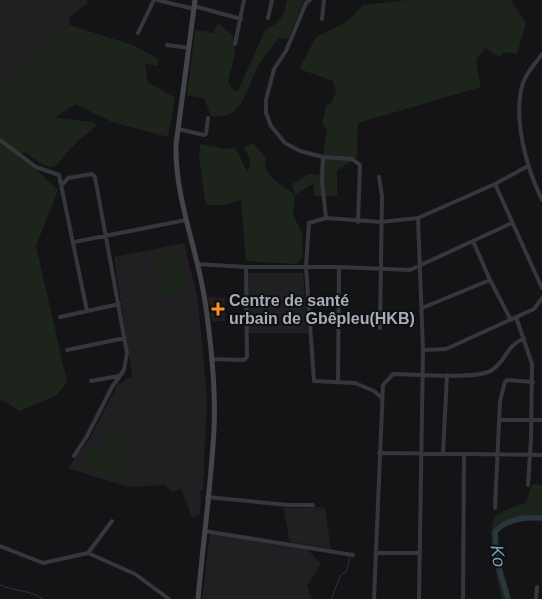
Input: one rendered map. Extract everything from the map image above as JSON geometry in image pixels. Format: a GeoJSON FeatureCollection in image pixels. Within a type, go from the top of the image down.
{"type":"FeatureCollection","features":[{"type":"Feature","properties":{"kind":"main road"},"geometry":{"type":"LineString","coordinates":[[194,5],[178,129],[176,163],[186,220],[205,300],[214,428],[198,599]]}},
{"type":"Feature","properties":{"kind":"street"},"geometry":{"type":"LineString","coordinates":[[138,33],[156,0],[194,5],[240,19]]}},
{"type":"Feature","properties":{"kind":"street"},"geometry":{"type":"LineString","coordinates":[[235,44],[244,0]]}},
{"type":"Feature","properties":{"kind":"street"},"geometry":{"type":"LineString","coordinates":[[268,18],[272,0]]}},
{"type":"Feature","properties":{"kind":"street"},"geometry":{"type":"LineString","coordinates":[[310,0],[306,3],[286,51],[274,70],[266,107],[271,126],[285,143],[300,152],[323,157],[352,159],[360,165],[358,222]]}},
{"type":"Feature","properties":{"kind":"street"},"geometry":{"type":"LineString","coordinates":[[322,19],[324,0]]}},
{"type":"Feature","properties":{"kind":"street"},"geometry":{"type":"LineString","coordinates":[[167,45],[189,48]]}},
{"type":"Feature","properties":{"kind":"street"},"geometry":{"type":"LineString","coordinates":[[542,54],[526,76],[522,88],[520,115],[528,166],[542,200]]}},
{"type":"Feature","properties":{"kind":"street"},"geometry":{"type":"LineString","coordinates":[[178,129],[205,135],[208,118]]}},
{"type":"Feature","properties":{"kind":"street"},"geometry":{"type":"LineString","coordinates":[[0,140],[36,167],[59,175],[87,311]]}},
{"type":"Feature","properties":{"kind":"street"},"geometry":{"type":"LineString","coordinates":[[323,157],[322,182],[326,218]]}},
{"type":"Feature","properties":{"kind":"street"},"geometry":{"type":"LineString","coordinates":[[381,397],[374,391],[355,383],[314,381],[306,267],[308,223],[326,218],[358,222],[381,222],[418,218],[495,184],[528,166]]}},
{"type":"Feature","properties":{"kind":"street"},"geometry":{"type":"LineString","coordinates":[[62,185],[68,178],[94,175],[107,234],[125,338],[127,363],[74,456]]}},
{"type":"Feature","properties":{"kind":"street"},"geometry":{"type":"LineString","coordinates":[[379,178],[382,196],[380,328]]}},
{"type":"Feature","properties":{"kind":"street"},"geometry":{"type":"LineString","coordinates":[[495,184],[542,288]]}},
{"type":"Feature","properties":{"kind":"street"},"geometry":{"type":"LineString","coordinates":[[418,218],[423,350],[419,599]]}},
{"type":"Feature","properties":{"kind":"street"},"geometry":{"type":"LineString","coordinates":[[74,242],[186,220]]}},
{"type":"Feature","properties":{"kind":"street"},"geometry":{"type":"LineString","coordinates":[[197,264],[246,267],[339,267],[410,270],[512,223]]}},
{"type":"Feature","properties":{"kind":"street"},"geometry":{"type":"LineString","coordinates":[[473,241],[490,280],[511,320]]}},
{"type":"Feature","properties":{"kind":"street"},"geometry":{"type":"LineString","coordinates":[[210,359],[244,360],[247,357],[246,267]]}},
{"type":"Feature","properties":{"kind":"street"},"geometry":{"type":"LineString","coordinates":[[338,382],[339,267]]}},
{"type":"Feature","properties":{"kind":"street"},"geometry":{"type":"LineString","coordinates":[[410,270],[420,275]]}},
{"type":"Feature","properties":{"kind":"street"},"geometry":{"type":"LineString","coordinates":[[422,308],[490,280]]}},
{"type":"Feature","properties":{"kind":"street"},"geometry":{"type":"LineString","coordinates":[[423,350],[446,349],[534,309],[542,298]]}},
{"type":"Feature","properties":{"kind":"street"},"geometry":{"type":"LineString","coordinates":[[60,317],[119,304]]}},
{"type":"Feature","properties":{"kind":"street"},"geometry":{"type":"LineString","coordinates":[[516,317],[532,364],[528,485]]}},
{"type":"Feature","properties":{"kind":"street"},"geometry":{"type":"LineString","coordinates":[[67,350],[125,338]]}},
{"type":"Feature","properties":{"kind":"street"},"geometry":{"type":"LineString","coordinates":[[374,391],[394,374],[486,374],[499,364],[510,347],[524,338]]}},
{"type":"Feature","properties":{"kind":"street"},"geometry":{"type":"LineString","coordinates":[[443,453],[447,375]]}},
{"type":"Feature","properties":{"kind":"street"},"geometry":{"type":"LineString","coordinates":[[91,381],[119,376]]}},
{"type":"Feature","properties":{"kind":"street"},"geometry":{"type":"LineString","coordinates":[[495,508],[499,420],[506,380],[532,382]]}},
{"type":"Feature","properties":{"kind":"street"},"geometry":{"type":"LineString","coordinates":[[374,599],[382,386]]}},
{"type":"Feature","properties":{"kind":"street"},"geometry":{"type":"LineString","coordinates":[[499,420],[542,420]]}},
{"type":"Feature","properties":{"kind":"street"},"geometry":{"type":"LineString","coordinates":[[380,453],[542,455]]}},
{"type":"Feature","properties":{"kind":"street"},"geometry":{"type":"LineString","coordinates":[[463,599],[464,454]]}},
{"type":"Feature","properties":{"kind":"street"},"geometry":{"type":"LineString","coordinates":[[208,496],[288,505],[313,505]]}},
{"type":"Feature","properties":{"kind":"street"},"geometry":{"type":"LineString","coordinates":[[88,553],[112,521]]}},
{"type":"Feature","properties":{"kind":"street"},"geometry":{"type":"LineString","coordinates":[[204,531],[353,555]]}},
{"type":"Feature","properties":{"kind":"street"},"geometry":{"type":"LineString","coordinates":[[0,546],[43,563],[88,553],[135,574],[169,599]]}},
{"type":"Feature","properties":{"kind":"street"},"geometry":{"type":"LineString","coordinates":[[377,553],[419,553]]}},
{"type":"Feature","properties":{"kind":"street"},"geometry":{"type":"LineString","coordinates":[[536,587],[536,599]]}},
{"type":"Feature","properties":{"kind":"shaded area"},"geometry":{"type":"Polygon","coordinates":[[[0,0],[86,0],[88,3],[69,18],[69,25],[0,87],[0,0]]]}},
{"type":"Feature","properties":{"kind":"shaded area"},"geometry":{"type":"Polygon","coordinates":[[[287,0],[304,0],[288,39],[279,38],[264,56],[238,107],[231,113],[222,116],[211,116],[204,98],[187,95],[195,30],[214,33],[217,24],[221,25],[233,36],[235,55],[228,81],[232,90],[238,91],[265,30],[274,25],[280,18],[287,0]]]}},
{"type":"Feature","properties":{"kind":"shaded area"},"geometry":{"type":"Polygon","coordinates":[[[407,0],[511,0],[526,23],[517,54],[504,52],[499,57],[485,48],[476,60],[481,87],[358,123],[357,157],[337,171],[337,196],[314,196],[314,183],[295,195],[293,215],[302,233],[303,257],[296,264],[246,261],[241,200],[224,205],[206,205],[199,159],[200,144],[228,149],[235,147],[247,172],[250,162],[244,147],[253,143],[266,158],[266,169],[270,175],[279,184],[295,194],[292,184],[309,174],[319,175],[327,131],[322,122],[327,104],[331,103],[336,92],[333,81],[299,69],[316,37],[348,21],[363,5],[407,0]]]}},
{"type":"Feature","properties":{"kind":"shaded area"},"geometry":{"type":"Polygon","coordinates":[[[69,25],[133,45],[159,59],[157,66],[145,63],[148,82],[175,98],[168,137],[112,122],[75,104],[54,118],[94,122],[96,126],[75,144],[58,164],[49,167],[25,152],[21,155],[58,190],[36,246],[67,382],[57,395],[20,411],[0,399],[0,87],[69,25]]]}},
{"type":"Feature","properties":{"kind":"shaded area"},"geometry":{"type":"Polygon","coordinates":[[[184,243],[198,300],[207,398],[203,490],[199,492],[201,496],[200,514],[192,517],[181,489],[172,492],[165,485],[128,487],[68,468],[90,438],[118,384],[132,376],[114,257],[184,243]]]}},
{"type":"Feature","properties":{"kind":"shaded area"},"geometry":{"type":"Polygon","coordinates":[[[178,249],[188,290],[163,297],[152,255],[178,249]]]}},
{"type":"Feature","properties":{"kind":"shaded area"},"geometry":{"type":"Polygon","coordinates":[[[248,273],[303,273],[308,333],[248,333],[248,273]]]}},
{"type":"Feature","properties":{"kind":"shaded area","name":"Centre de santé urbain de Gbêpleu(HKB)"},"geometry":{"type":"Polygon","coordinates":[[[208,297],[225,298],[225,321],[212,321],[208,297]]]}},
{"type":"Feature","properties":{"kind":"shaded area"},"geometry":{"type":"Polygon","coordinates":[[[105,429],[116,433],[111,446],[100,442],[105,429]]]}},
{"type":"Feature","properties":{"kind":"shaded area"},"geometry":{"type":"Polygon","coordinates":[[[118,431],[129,434],[123,452],[113,449],[118,431]]]}},
{"type":"Feature","properties":{"kind":"shaded area"},"geometry":{"type":"Polygon","coordinates":[[[91,445],[134,460],[126,484],[82,468],[91,445]]]}},
{"type":"Feature","properties":{"kind":"shaded area"},"geometry":{"type":"Polygon","coordinates":[[[532,484],[542,485],[542,518],[530,518],[511,522],[495,532],[497,561],[508,599],[502,599],[493,555],[493,521],[503,511],[526,503],[532,484]]]}},
{"type":"Feature","properties":{"kind":"shaded area"},"geometry":{"type":"Polygon","coordinates":[[[325,507],[331,549],[290,542],[283,508],[325,507]]]}},
{"type":"Feature","properties":{"kind":"shaded area"},"geometry":{"type":"Polygon","coordinates":[[[210,533],[308,550],[321,564],[307,586],[312,599],[202,599],[210,533]]]}},
{"type":"Feature","properties":{"kind":"waterway","name":"Ko"},"geometry":{"type":"LineString","coordinates":[[508,599],[497,561],[495,532],[510,522],[529,518],[542,518]]}},
{"type":"Feature","properties":{"kind":"waterway"},"geometry":{"type":"LineString","coordinates":[[332,599],[341,575],[346,572],[350,558]]}},
{"type":"Feature","properties":{"kind":"waterway"},"geometry":{"type":"LineString","coordinates":[[0,585],[33,594],[43,599]]}},
{"type":"Feature","properties":{"kind":"place","name":"Centre de santé urbain de Gbêpleu(HKB)"},"geometry":{"type":"Point","coordinates":[218,309]}}]}
